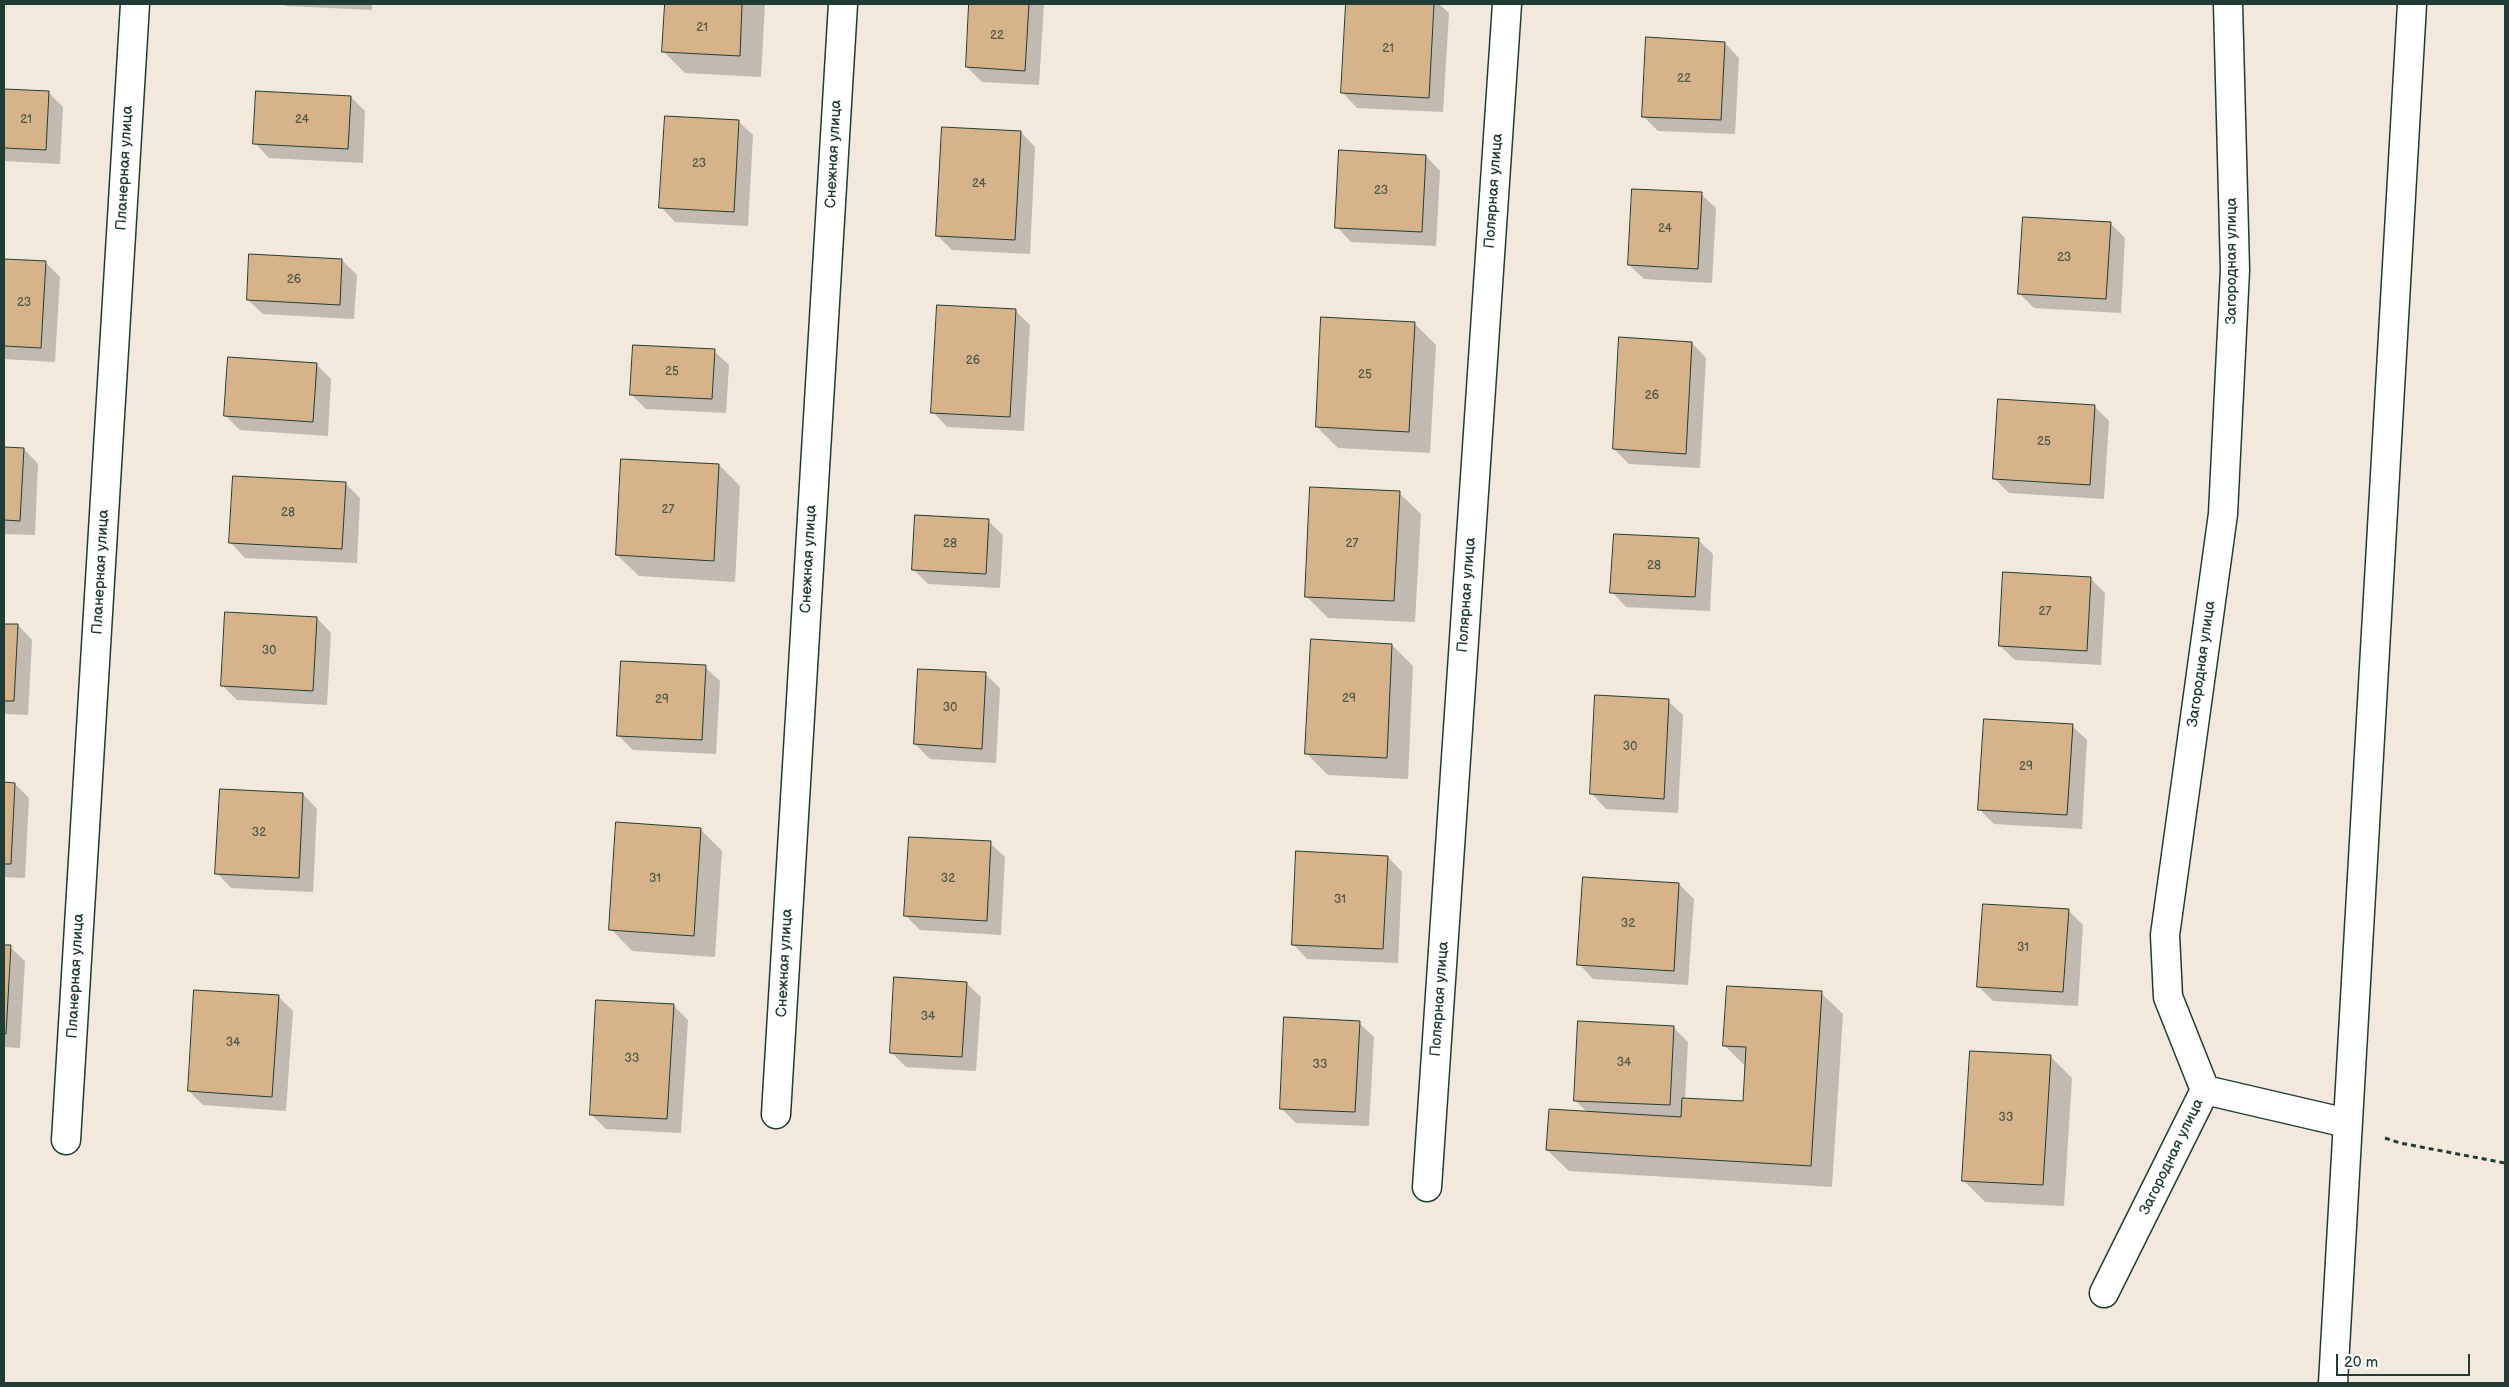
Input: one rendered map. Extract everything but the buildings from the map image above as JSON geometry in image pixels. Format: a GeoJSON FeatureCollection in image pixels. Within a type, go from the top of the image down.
{"type":"FeatureCollection","features":[{"type":"Feature","properties":{"kind":"street","name":"Планерная улица"},"geometry":{"type":"LineString","coordinates":[[66,1140],[136,4]]}},
{"type":"Feature","properties":{"kind":"street","name":"Снежная улица"},"geometry":{"type":"LineString","coordinates":[[776,1114],[843,4]]}},
{"type":"Feature","properties":{"kind":"street","name":"Полярная улица"},"geometry":{"type":"LineString","coordinates":[[1427,1187],[1506,4]]}},
{"type":"Feature","properties":{"kind":"street","name":"Загородная улица"},"geometry":{"type":"LineString","coordinates":[[2104,1293],[2205,1090],[2168,997],[2164,935],[2223,514],[2235,270],[2228,4]]}},
{"type":"Feature","properties":{"kind":"street"},"geometry":{"type":"LineString","coordinates":[[2333,1383],[2412,4]]}},
{"type":"Feature","properties":{"kind":"street"},"geometry":{"type":"LineString","coordinates":[[2205,1090],[2347,1123]]}},
{"type":"Feature","properties":{"kind":"path"},"geometry":{"type":"LineString","coordinates":[[2347,1123],[2400,1143],[2505,1164]]}}]}
